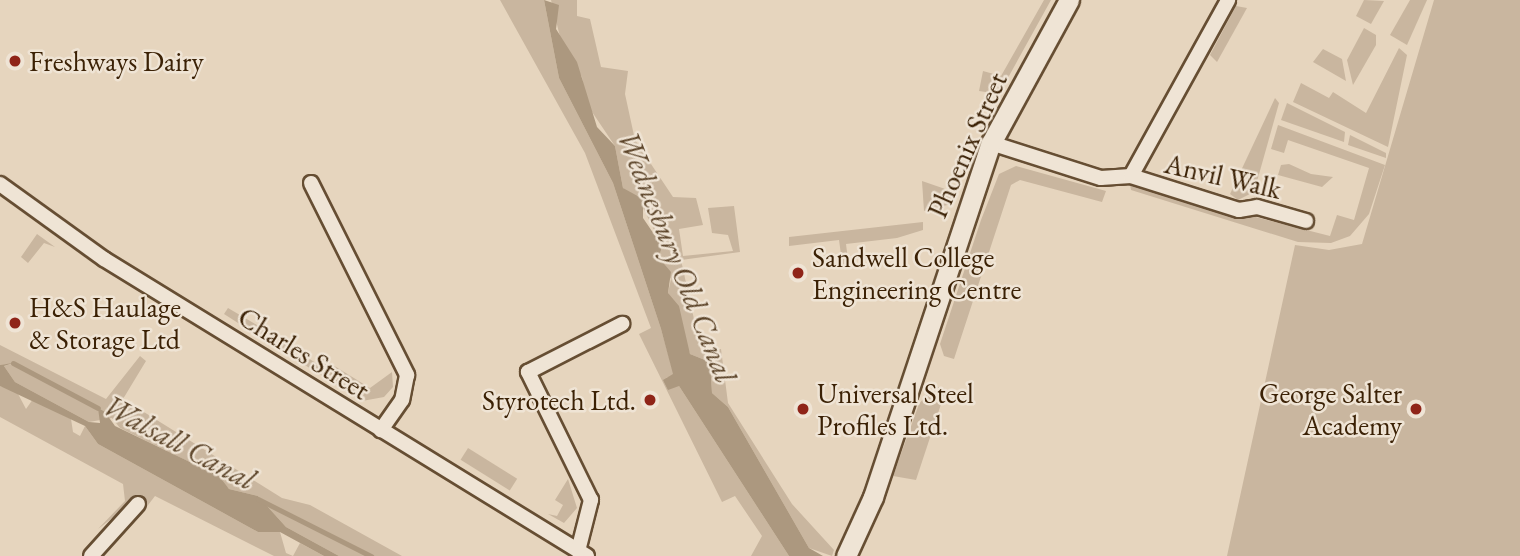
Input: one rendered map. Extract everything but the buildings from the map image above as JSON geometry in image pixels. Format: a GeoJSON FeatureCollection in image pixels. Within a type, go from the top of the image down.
{"type":"FeatureCollection","features":[{"type":"Feature","properties":{"kind":"main road","name":"Phoenix Street"},"geometry":{"type":"LineString","coordinates":[[846,556],[873,497],[991,143],[1069,0]]}},
{"type":"Feature","properties":{"kind":"street"},"geometry":{"type":"LineString","coordinates":[[1131,176],[1228,0]]}},
{"type":"Feature","properties":{"kind":"street","name":"Anvil Walk"},"geometry":{"type":"LineString","coordinates":[[991,143],[1101,177],[1131,176],[1239,210],[1257,208],[1306,221]]}},
{"type":"Feature","properties":{"kind":"street"},"geometry":{"type":"LineString","coordinates":[[311,183],[407,375],[402,400],[381,430]]}},
{"type":"Feature","properties":{"kind":"street","name":"Charles Street"},"geometry":{"type":"LineString","coordinates":[[0,184],[104,259],[583,553]]}},
{"type":"Feature","properties":{"kind":"street"},"geometry":{"type":"LineString","coordinates":[[583,553],[592,500],[528,372],[622,324]]}},
{"type":"Feature","properties":{"kind":"street"},"geometry":{"type":"LineString","coordinates":[[91,556],[138,505]]}},
{"type":"Feature","properties":{"kind":"shaded area"},"geometry":{"type":"Polygon","coordinates":[[[500,0],[544,0],[559,78],[613,183],[661,329],[674,375],[666,378],[679,386],[789,556],[751,556],[762,536],[735,496],[722,502],[639,334],[651,328],[585,153],[500,0]]]}},
{"type":"Feature","properties":{"kind":"shaded area"},"geometry":{"type":"Polygon","coordinates":[[[544,0],[559,5],[556,29],[577,62],[597,127],[615,146],[623,188],[643,199],[643,218],[662,246],[659,258],[671,272],[668,293],[679,306],[690,354],[710,362],[712,393],[728,407],[809,548],[823,556],[789,556],[679,386],[668,390],[663,380],[673,374],[661,329],[613,183],[559,78],[544,0]]]}},
{"type":"Feature","properties":{"kind":"shaded area"},"geometry":{"type":"Polygon","coordinates":[[[551,0],[577,0],[577,16],[590,19],[601,67],[628,71],[625,94],[635,140],[673,197],[696,198],[703,225],[679,229],[683,256],[733,251],[728,235],[712,233],[708,208],[734,206],[740,252],[681,260],[701,351],[721,349],[728,403],[792,504],[834,550],[832,556],[809,548],[728,407],[712,393],[710,362],[690,354],[668,293],[671,279],[659,258],[662,246],[642,206],[623,188],[615,146],[586,103],[582,77],[561,41],[551,0]]]}},
{"type":"Feature","properties":{"kind":"shaded area"},"geometry":{"type":"Polygon","coordinates":[[[1044,0],[1051,0],[999,94],[979,91],[983,71],[1001,76],[1044,0]]]}},
{"type":"Feature","properties":{"kind":"shaded area"},"geometry":{"type":"Polygon","coordinates":[[[1364,0],[1384,1],[1371,24],[1356,16],[1364,0]]]}},
{"type":"Feature","properties":{"kind":"shaded area"},"geometry":{"type":"Polygon","coordinates":[[[1410,0],[1427,0],[1407,45],[1390,35],[1410,0]]]}},
{"type":"Feature","properties":{"kind":"shaded area","name":"George Salter Academy"},"geometry":{"type":"Polygon","coordinates":[[[1434,0],[1520,0],[1520,556],[1227,556],[1295,245],[1329,250],[1362,244],[1434,0]]]}},
{"type":"Feature","properties":{"kind":"shaded area"},"geometry":{"type":"Polygon","coordinates":[[[1236,6],[1247,8],[1217,62],[1210,55],[1236,6]]]}},
{"type":"Feature","properties":{"kind":"shaded area"},"geometry":{"type":"Polygon","coordinates":[[[1364,28],[1376,35],[1376,45],[1353,85],[1347,60],[1364,28]]]}},
{"type":"Feature","properties":{"kind":"shaded area"},"geometry":{"type":"Polygon","coordinates":[[[1399,48],[1407,55],[1388,147],[1293,102],[1301,83],[1329,98],[1333,92],[1366,113],[1399,48]]]}},
{"type":"Feature","properties":{"kind":"shaded area"},"geometry":{"type":"Polygon","coordinates":[[[1323,49],[1342,59],[1346,81],[1313,62],[1323,49]]]}},
{"type":"Feature","properties":{"kind":"shaded area"},"geometry":{"type":"Polygon","coordinates":[[[1275,98],[1279,103],[1254,192],[1238,200],[1230,194],[1275,98]]]}},
{"type":"Feature","properties":{"kind":"shaded area"},"geometry":{"type":"Polygon","coordinates":[[[1287,103],[1345,132],[1344,142],[1281,120],[1287,103]]]}},
{"type":"Feature","properties":{"kind":"shaded area"},"geometry":{"type":"Polygon","coordinates":[[[1278,125],[1385,165],[1369,214],[1350,236],[1331,243],[1298,242],[1131,190],[1130,185],[1330,236],[1337,215],[1354,220],[1369,168],[1288,140],[1284,153],[1271,149],[1278,125]]]}},
{"type":"Feature","properties":{"kind":"shaded area"},"geometry":{"type":"Polygon","coordinates":[[[1350,135],[1386,153],[1386,158],[1348,145],[1350,135]]]}},
{"type":"Feature","properties":{"kind":"shaded area"},"geometry":{"type":"Polygon","coordinates":[[[1289,164],[1311,174],[1333,177],[1322,187],[1278,175],[1281,165],[1289,164]]]}},
{"type":"Feature","properties":{"kind":"shaded area"},"geometry":{"type":"Polygon","coordinates":[[[1016,166],[1106,191],[1102,202],[1020,180],[1011,185],[954,359],[944,356],[940,344],[981,220],[999,174],[1016,166]]]}},
{"type":"Feature","properties":{"kind":"shaded area"},"geometry":{"type":"Polygon","coordinates":[[[922,181],[954,192],[951,204],[924,211],[922,181]]]}},
{"type":"Feature","properties":{"kind":"shaded area"},"geometry":{"type":"Polygon","coordinates":[[[923,222],[923,230],[897,238],[846,244],[849,268],[843,269],[839,240],[789,246],[789,237],[923,222]]]}},
{"type":"Feature","properties":{"kind":"shaded area"},"geometry":{"type":"Polygon","coordinates":[[[37,234],[55,247],[44,243],[28,263],[21,257],[37,234]]]}},
{"type":"Feature","properties":{"kind":"shaded area"},"geometry":{"type":"Polygon","coordinates":[[[228,308],[290,346],[285,353],[224,314],[228,308]]]}},
{"type":"Feature","properties":{"kind":"shaded area"},"geometry":{"type":"Polygon","coordinates":[[[0,345],[106,399],[140,356],[146,361],[123,399],[282,498],[310,505],[402,556],[339,556],[286,527],[258,496],[229,489],[214,474],[120,428],[112,418],[89,422],[15,382],[4,366],[11,364],[0,365],[0,345]]]}},
{"type":"Feature","properties":{"kind":"shaded area"},"geometry":{"type":"Polygon","coordinates":[[[303,355],[316,363],[320,357],[370,388],[392,372],[393,387],[384,397],[362,401],[300,362],[303,355]]]}},
{"type":"Feature","properties":{"kind":"shaded area"},"geometry":{"type":"Polygon","coordinates":[[[13,363],[4,366],[15,382],[89,422],[100,423],[98,408],[105,412],[115,426],[219,476],[229,489],[258,496],[286,527],[339,556],[324,556],[280,532],[258,532],[98,444],[85,426],[0,386],[0,365],[13,363]]]}},
{"type":"Feature","properties":{"kind":"shaded area"},"geometry":{"type":"Polygon","coordinates":[[[0,386],[16,390],[26,409],[33,399],[71,419],[73,432],[80,436],[85,426],[98,444],[258,532],[280,532],[286,553],[293,556],[274,556],[155,496],[145,509],[133,502],[98,529],[125,501],[123,484],[0,417],[0,386]]]}},
{"type":"Feature","properties":{"kind":"shaded area"},"geometry":{"type":"Polygon","coordinates":[[[934,386],[946,389],[916,480],[893,476],[919,404],[934,386]]]}},
{"type":"Feature","properties":{"kind":"shaded area"},"geometry":{"type":"Polygon","coordinates":[[[468,448],[517,479],[510,491],[461,460],[468,448]]]}},
{"type":"Feature","properties":{"kind":"shaded area"},"geometry":{"type":"Polygon","coordinates":[[[568,479],[577,508],[564,523],[548,514],[557,516],[563,505],[555,500],[568,479]]]}},
{"type":"Feature","properties":{"kind":"shaded area"},"geometry":{"type":"Polygon","coordinates":[[[300,543],[324,556],[293,556],[300,543]]]}},
{"type":"Feature","properties":{"kind":"waterway","name":"Walsall Canal"},"geometry":{"type":"LineString","coordinates":[[13,363],[98,408]]}},
{"type":"Feature","properties":{"kind":"waterway","name":"Walsall Canal"},"geometry":{"type":"LineString","coordinates":[[258,499],[371,556]]}},
{"type":"Feature","properties":{"kind":"place","name":"Freshways Dairy"},"geometry":{"type":"Point","coordinates":[15,61]}},
{"type":"Feature","properties":{"kind":"place","name":"Sandwell College Engineering Centre"},"geometry":{"type":"Point","coordinates":[798,273]}},
{"type":"Feature","properties":{"kind":"place","name":"H&S Haulage & Storage Ltd"},"geometry":{"type":"Point","coordinates":[15,323]}},
{"type":"Feature","properties":{"kind":"place","name":"Styrotech Ltd."},"geometry":{"type":"Point","coordinates":[650,400]}},
{"type":"Feature","properties":{"kind":"place","name":"Universal Steel Profiles Ltd."},"geometry":{"type":"Point","coordinates":[803,409]}},
{"type":"Feature","properties":{"kind":"place","name":"George Salter Academy"},"geometry":{"type":"Point","coordinates":[1416,409]}},
{"type":"Feature","properties":{"kind":"water label","name":"Wednesbury Old Canal"},"geometry":{"type":"Point","coordinates":[676,257]}}]}
